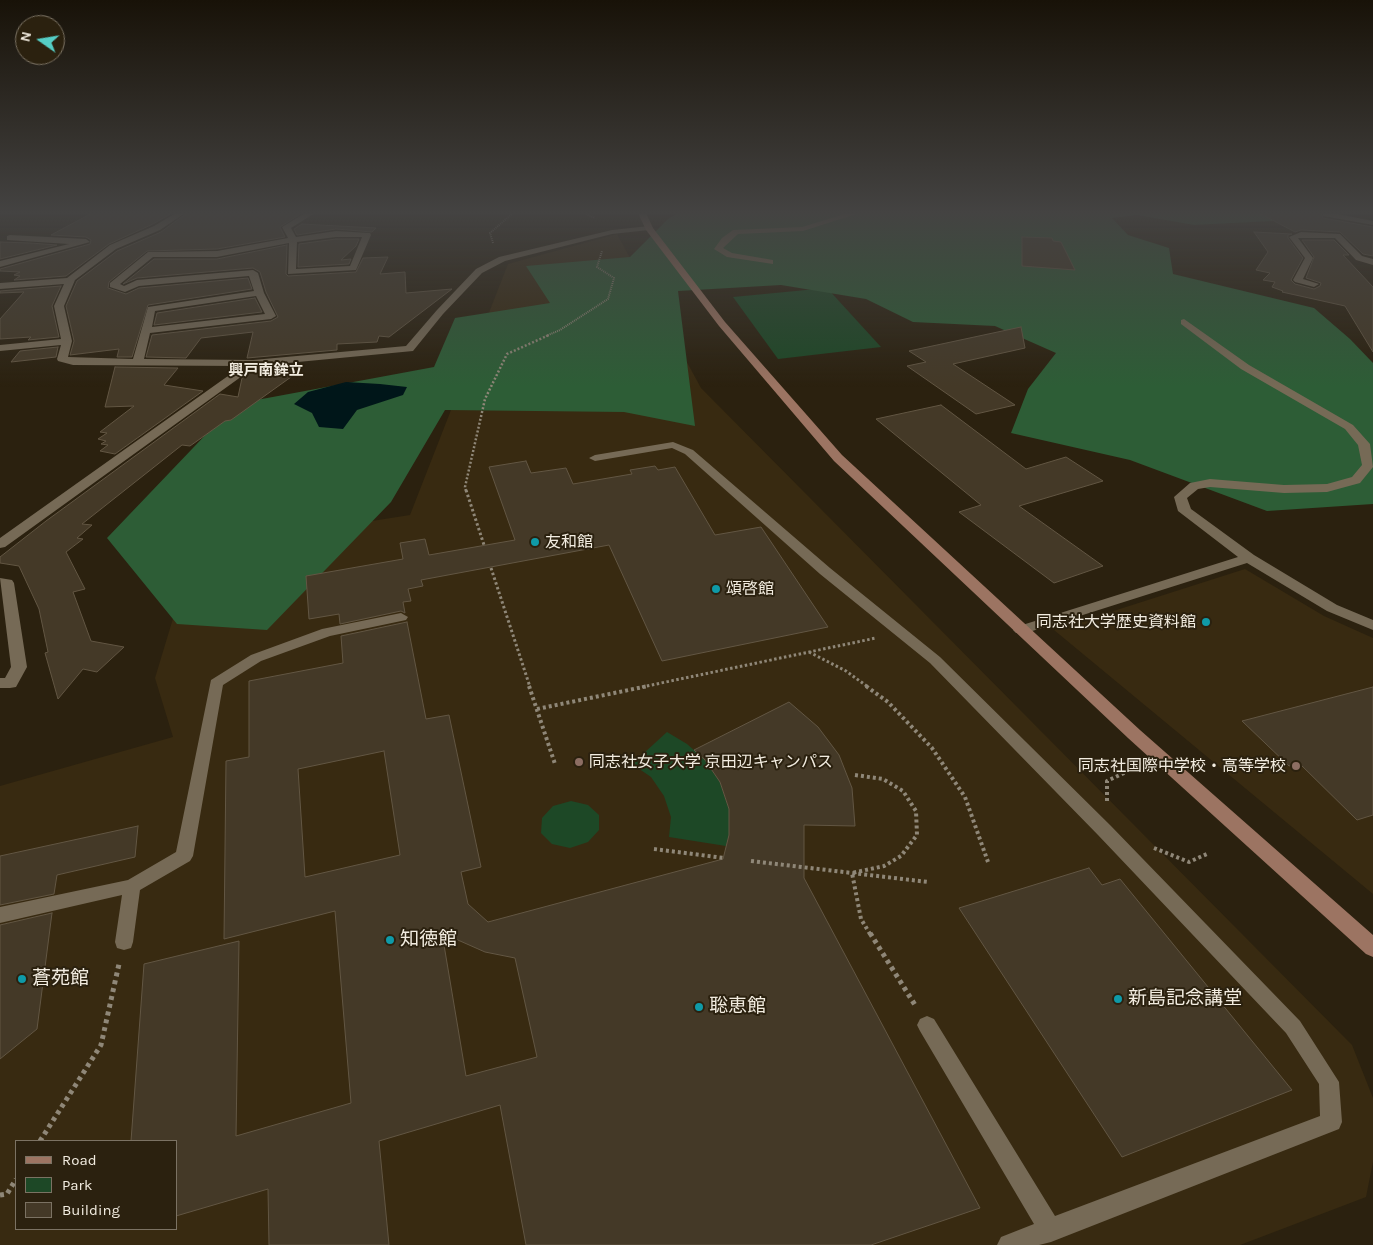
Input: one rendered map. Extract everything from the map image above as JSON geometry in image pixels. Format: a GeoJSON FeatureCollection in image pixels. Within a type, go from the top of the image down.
{"type":"FeatureCollection","features":[{"type":"Feature","properties":{"kind":"street"},"geometry":{"type":"LineString","coordinates":[[83,271],[70,281],[59,306],[67,341],[62,359],[73,362],[253,363],[409,349],[479,271]]}},
{"type":"Feature","properties":{"kind":"street"},"geometry":{"type":"LineString","coordinates":[[130,271],[114,284],[126,289],[137,283],[253,273],[259,293],[271,316],[145,332]]}},
{"type":"Feature","properties":{"kind":"street"},"geometry":{"type":"LineString","coordinates":[[291,271],[305,271]]}},
{"type":"Feature","properties":{"kind":"street"},"geometry":{"type":"LineString","coordinates":[[682,271],[722,324],[838,458],[1134,734],[1373,948]]}},
{"type":"Feature","properties":{"kind":"street"},"geometry":{"type":"LineString","coordinates":[[1302,271],[1298,280],[1314,284]]}},
{"type":"Feature","properties":{"kind":"street"},"geometry":{"type":"LineString","coordinates":[[0,286],[70,281]]}},
{"type":"Feature","properties":{"kind":"street"},"geometry":{"type":"LineString","coordinates":[[138,362],[151,309],[259,293]]}},
{"type":"Feature","properties":{"kind":"street"},"geometry":{"type":"LineString","coordinates":[[1184,322],[1245,367],[1349,427],[1364,444],[1368,466],[1356,480],[1327,488],[1284,489],[1210,483],[1194,486],[1180,497],[1185,511],[1249,558],[1332,608],[1373,626]]}},
{"type":"Feature","properties":{"kind":"street"},"geometry":{"type":"LineString","coordinates":[[0,348],[67,341]]}},
{"type":"Feature","properties":{"kind":"street"},"geometry":{"type":"LineString","coordinates":[[0,544],[253,363]]}},
{"type":"Feature","properties":{"kind":"street"},"geometry":{"type":"LineString","coordinates":[[1021,630],[1249,558]]}},
{"type":"Feature","properties":{"kind":"street"},"geometry":{"type":"LineString","coordinates":[[0,582],[7,583],[19,667],[10,683],[0,683]]}},
{"type":"Feature","properties":{"kind":"lane"},"geometry":{"type":"LineString","coordinates":[[595,458],[673,445],[689,452],[825,571],[935,660],[1104,830],[1293,1027],[1329,1082],[1331,1122],[1009,1245]]}},
{"type":"Feature","properties":{"kind":"lane"},"geometry":{"type":"LineString","coordinates":[[0,915],[132,886],[184,856],[216,683],[256,658],[327,632],[401,617]]}},
{"type":"Feature","properties":{"kind":"lane"},"geometry":{"type":"LineString","coordinates":[[124,942],[132,886]]}},
{"type":"Feature","properties":{"kind":"lane"},"geometry":{"type":"LineString","coordinates":[[927,1025],[1051,1230]]}},
{"type":"Feature","properties":{"kind":"path"},"geometry":{"type":"LineString","coordinates":[[484,545],[465,488],[485,399],[507,354],[560,330],[608,299],[614,278],[603,271]]}},
{"type":"Feature","properties":{"kind":"path"},"geometry":{"type":"LineString","coordinates":[[491,568],[555,764]]}},
{"type":"Feature","properties":{"kind":"path"},"geometry":{"type":"LineString","coordinates":[[537,709],[901,632]]}},
{"type":"Feature","properties":{"kind":"path"},"geometry":{"type":"LineString","coordinates":[[808,652],[846,671],[888,702],[932,748],[965,797],[988,862]]}},
{"type":"Feature","properties":{"kind":"path"},"geometry":{"type":"LineString","coordinates":[[1107,780],[1126,772]]}},
{"type":"Feature","properties":{"kind":"path"},"geometry":{"type":"LineString","coordinates":[[852,873],[884,866],[901,856],[917,836],[916,811],[903,791],[883,778],[855,775]]}},
{"type":"Feature","properties":{"kind":"path"},"geometry":{"type":"LineString","coordinates":[[654,849],[724,858]]}},
{"type":"Feature","properties":{"kind":"path"},"geometry":{"type":"LineString","coordinates":[[1189,862],[1209,853]]}},
{"type":"Feature","properties":{"kind":"path"},"geometry":{"type":"LineString","coordinates":[[751,861],[928,882]]}},
{"type":"Feature","properties":{"kind":"path"},"geometry":{"type":"LineString","coordinates":[[852,873],[861,919],[927,1025]]}},
{"type":"Feature","properties":{"kind":"path"},"geometry":{"type":"LineString","coordinates":[[41,1140],[101,1045],[124,942]]}},
{"type":"Feature","properties":{"kind":"path"},"geometry":{"type":"LineString","coordinates":[[0,1195],[7,1194],[15,1181]]}},
{"type":"Feature","properties":{"kind":"shaded area","name":"同志社女子大学 京田辺キャンパス"},"geometry":{"type":"Polygon","coordinates":[[[505,271],[637,271],[701,388],[1352,1045],[1373,1098],[1373,1162],[1366,1197],[1240,1245],[0,1245],[0,786],[173,737],[155,678],[194,549],[410,515],[505,271]]]}},
{"type":"Feature","properties":{"kind":"shaded area"},"geometry":{"type":"Polygon","coordinates":[[[346,382],[407,387],[403,395],[357,410],[343,429],[319,427],[312,413],[294,404],[308,392],[346,382]]]}},
{"type":"Feature","properties":{"kind":"shaded area","name":"同志社国際中学校・高等学校"},"geometry":{"type":"Polygon","coordinates":[[[1245,569],[1324,616],[1373,638],[1373,894],[1054,630],[1245,569]]]}},
{"type":"Feature","properties":{"kind":"green space"},"geometry":{"type":"Polygon","coordinates":[[[529,271],[1173,271],[1173,274],[1314,308],[1350,339],[1373,363],[1373,504],[1267,511],[1130,460],[1011,433],[1028,389],[1056,353],[995,326],[913,322],[866,299],[781,285],[678,291],[695,426],[624,412],[445,410],[391,502],[267,630],[177,624],[107,538],[235,404],[434,367],[455,318],[550,303],[529,271]]]}},
{"type":"Feature","properties":{"kind":"green space"},"geometry":{"type":"Polygon","coordinates":[[[827,288],[881,347],[778,359],[733,297],[827,288]]]}},
{"type":"Feature","properties":{"kind":"green space"},"geometry":{"type":"Polygon","coordinates":[[[667,732],[687,744],[705,760],[720,782],[729,809],[729,835],[726,846],[669,837],[671,817],[664,796],[651,777],[632,764],[667,732]]]}},
{"type":"Feature","properties":{"kind":"green space"},"geometry":{"type":"Polygon","coordinates":[[[571,801],[588,805],[599,815],[599,830],[588,842],[570,848],[552,844],[541,833],[542,818],[553,806],[571,801]]]}},
{"type":"Feature","properties":{"kind":"building"},"geometry":{"type":"Polygon","coordinates":[[[2,271],[73,271],[66,276],[14,280],[20,276],[14,275],[20,272],[2,271]]]}},
{"type":"Feature","properties":{"kind":"building"},"geometry":{"type":"Polygon","coordinates":[[[90,271],[122,271],[109,282],[108,288],[126,294],[139,288],[248,278],[252,289],[148,305],[132,357],[117,357],[119,349],[70,355],[74,341],[66,306],[77,281],[90,271]]]}},
{"type":"Feature","properties":{"kind":"building"},"geometry":{"type":"Polygon","coordinates":[[[139,271],[217,271],[137,278],[123,284],[139,271]]]}},
{"type":"Feature","properties":{"kind":"building"},"geometry":{"type":"Polygon","coordinates":[[[258,271],[286,271],[288,276],[356,271],[381,271],[380,274],[405,272],[406,293],[452,289],[389,337],[379,336],[377,342],[337,344],[337,350],[247,358],[253,332],[201,338],[186,358],[146,357],[152,335],[271,321],[278,317],[266,292],[258,271]]]}},
{"type":"Feature","properties":{"kind":"building"},"geometry":{"type":"Polygon","coordinates":[[[1261,271],[1296,271],[1291,280],[1295,284],[1314,289],[1320,286],[1321,283],[1306,278],[1309,271],[1358,271],[1373,287],[1373,352],[1345,306],[1282,292],[1272,287],[1275,282],[1263,280],[1270,273],[1261,271]]]}},
{"type":"Feature","properties":{"kind":"building"},"geometry":{"type":"Polygon","coordinates":[[[61,286],[52,306],[59,337],[28,340],[31,337],[0,339],[0,319],[24,292],[0,293],[0,291],[61,286]]]}},
{"type":"Feature","properties":{"kind":"building"},"geometry":{"type":"Polygon","coordinates":[[[255,298],[262,312],[154,325],[157,313],[255,298]]]}},
{"type":"Feature","properties":{"kind":"building"},"geometry":{"type":"Polygon","coordinates":[[[1021,327],[1025,348],[953,364],[1015,405],[976,414],[907,366],[926,362],[909,351],[1021,327]]]}},
{"type":"Feature","properties":{"kind":"building"},"geometry":{"type":"Polygon","coordinates":[[[58,347],[56,357],[11,362],[20,351],[58,347]]]}},
{"type":"Feature","properties":{"kind":"building"},"geometry":{"type":"Polygon","coordinates":[[[299,364],[298,372],[231,420],[225,421],[190,446],[182,445],[82,524],[92,525],[77,538],[83,539],[66,552],[85,589],[73,592],[91,641],[124,647],[97,672],[83,669],[58,699],[45,653],[48,652],[39,609],[19,566],[0,563],[0,557],[46,521],[220,394],[238,397],[242,378],[257,368],[299,364]]]}},
{"type":"Feature","properties":{"kind":"building"},"geometry":{"type":"Polygon","coordinates":[[[115,367],[178,368],[164,385],[203,391],[115,454],[100,451],[108,445],[101,444],[106,441],[98,439],[107,433],[100,432],[134,406],[105,407],[115,367]]]}},
{"type":"Feature","properties":{"kind":"building"},"geometry":{"type":"Polygon","coordinates":[[[941,405],[1026,469],[1066,457],[1103,481],[1019,506],[1103,566],[1054,583],[959,512],[981,505],[876,419],[941,405]]]}},
{"type":"Feature","properties":{"kind":"building"},"geometry":{"type":"Polygon","coordinates":[[[526,461],[531,473],[566,468],[573,484],[632,474],[630,470],[655,466],[658,470],[675,467],[715,535],[761,527],[828,627],[662,661],[609,545],[421,580],[423,586],[408,589],[411,601],[403,602],[405,613],[401,611],[340,624],[339,614],[309,619],[306,576],[403,559],[400,543],[425,539],[429,555],[515,540],[489,467],[526,461]]]}},
{"type":"Feature","properties":{"kind":"building"},"geometry":{"type":"Polygon","coordinates":[[[407,622],[426,719],[449,715],[481,867],[461,872],[468,904],[488,922],[723,859],[729,835],[729,809],[720,782],[705,760],[694,750],[789,702],[818,727],[839,755],[852,788],[855,826],[804,825],[804,878],[980,1208],[871,1245],[526,1245],[500,1105],[379,1141],[389,1245],[269,1245],[268,1189],[178,1215],[178,1140],[131,1140],[144,964],[239,941],[236,1136],[351,1103],[335,911],[224,939],[226,761],[249,757],[249,681],[343,663],[341,636],[407,622]],[[384,751],[298,769],[305,877],[400,855],[384,751]],[[442,933],[466,1076],[537,1057],[515,958],[485,952],[442,933]]]}},
{"type":"Feature","properties":{"kind":"building"},"geometry":{"type":"Polygon","coordinates":[[[1373,687],[1373,815],[1357,820],[1299,763],[1289,766],[1242,721],[1373,687]]]}},
{"type":"Feature","properties":{"kind":"building"},"geometry":{"type":"Polygon","coordinates":[[[138,826],[135,857],[57,875],[54,894],[0,905],[0,856],[138,826]]]}},
{"type":"Feature","properties":{"kind":"building","name":"新島記念講堂"},"geometry":{"type":"Polygon","coordinates":[[[1089,868],[1102,885],[1120,879],[1292,1090],[1122,1157],[959,908],[1089,868]]]}},
{"type":"Feature","properties":{"kind":"building","name":"蒼苑館"},"geometry":{"type":"Polygon","coordinates":[[[52,913],[37,1029],[0,1059],[0,925],[52,913]]]}},
{"type":"Feature","properties":{"kind":"place","name":"友和館"},"geometry":{"type":"Point","coordinates":[535,542]}},
{"type":"Feature","properties":{"kind":"place","name":"頌啓館"},"geometry":{"type":"Point","coordinates":[716,589]}},
{"type":"Feature","properties":{"kind":"place","name":"同志社大学歴史資料館"},"geometry":{"type":"Point","coordinates":[1206,622]}},
{"type":"Feature","properties":{"kind":"place","name":"同志社女子大学 京田辺キャンパス"},"geometry":{"type":"Point","coordinates":[579,762]}},
{"type":"Feature","properties":{"kind":"place","name":"同志社国際中学校・高等学校"},"geometry":{"type":"Point","coordinates":[1296,766]}},
{"type":"Feature","properties":{"kind":"place","name":"知徳館"},"geometry":{"type":"Point","coordinates":[390,940]}},
{"type":"Feature","properties":{"kind":"place","name":"蒼苑館"},"geometry":{"type":"Point","coordinates":[22,979]}},
{"type":"Feature","properties":{"kind":"place","name":"新島記念講堂"},"geometry":{"type":"Point","coordinates":[1118,999]}},
{"type":"Feature","properties":{"kind":"place","name":"聡恵館"},"geometry":{"type":"Point","coordinates":[699,1007]}},
{"type":"Feature","properties":{"kind":"district","name":"興戸南鉾立"},"geometry":{"type":"Point","coordinates":[266,371]}}]}
